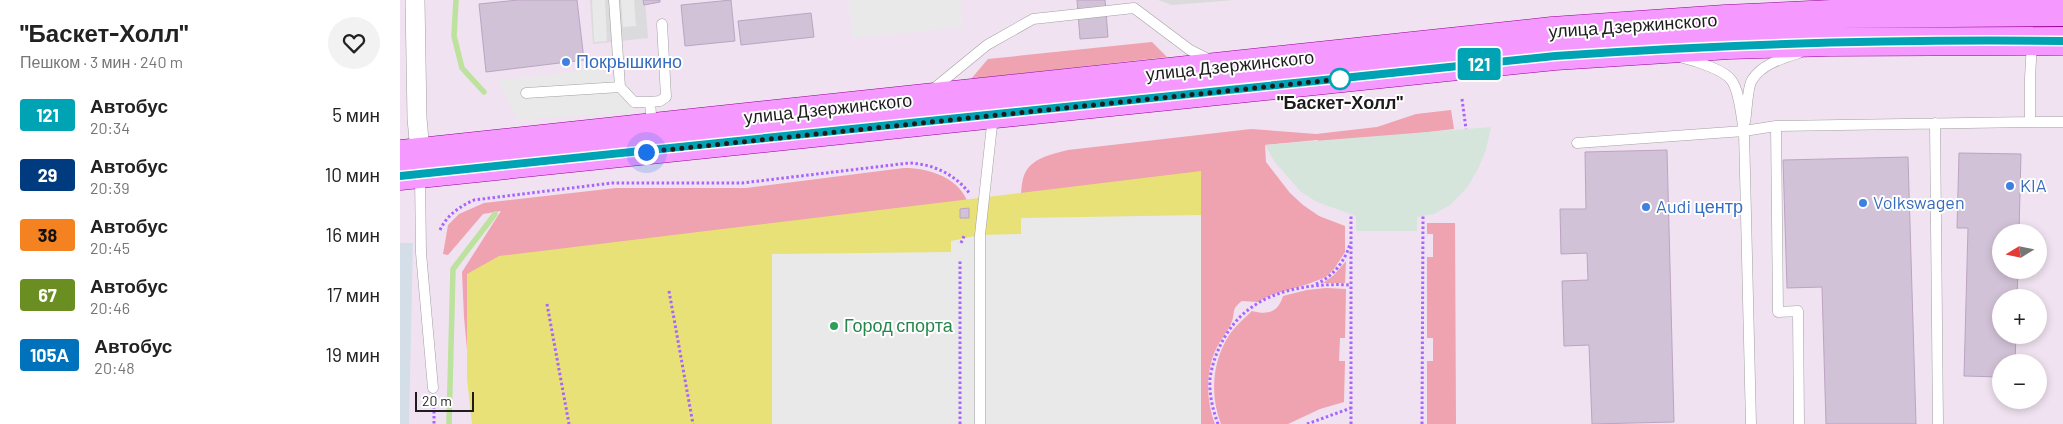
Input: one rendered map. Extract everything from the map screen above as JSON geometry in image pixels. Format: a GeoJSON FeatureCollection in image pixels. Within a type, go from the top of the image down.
{"type":"FeatureCollection","features":[{"type":"Feature","properties":{"kind":"main road","name":"улица Дзержинского"},"geometry":{"type":"LineString","coordinates":[[410,164],[651,115],[923,99],[995,103],[1224,67],[1552,31],[1725,19],[1821,7],[2032,6],[2063,12]]}},
{"type":"Feature","properties":{"kind":"main road","name":"улица Дзержинского"},"geometry":{"type":"LineString","coordinates":[[410,164],[995,103],[1555,56],[1729,45],[1838,42],[2063,41]]}},
{"type":"Feature","properties":{"kind":"street"},"geometry":{"type":"LineString","coordinates":[[410,164],[417,118],[415,0]]}},
{"type":"Feature","properties":{"kind":"lane"},"geometry":{"type":"LineString","coordinates":[[614,0],[620,87],[634,102],[651,115],[666,97],[662,24]]}},
{"type":"Feature","properties":{"kind":"lane"},"geometry":{"type":"LineString","coordinates":[[923,99],[994,40],[1033,19],[1134,8],[1190,50],[1224,67]]}},
{"type":"Feature","properties":{"kind":"lane"},"geometry":{"type":"LineString","coordinates":[[2030,122],[2030,78],[2033,41]]}},
{"type":"Feature","properties":{"kind":"lane"},"geometry":{"type":"LineString","coordinates":[[1751,424],[1744,131],[1751,81],[1776,60],[1838,42]]}},
{"type":"Feature","properties":{"kind":"lane"},"geometry":{"type":"LineString","coordinates":[[1624,51],[1668,55],[1693,60],[1716,69],[1732,81],[1744,131]]}},
{"type":"Feature","properties":{"kind":"lane"},"geometry":{"type":"LineString","coordinates":[[526,93],[620,87]]}},
{"type":"Feature","properties":{"kind":"lane"},"geometry":{"type":"LineString","coordinates":[[980,424],[980,235],[995,103]]}},
{"type":"Feature","properties":{"kind":"lane"},"geometry":{"type":"LineString","coordinates":[[1576,143],[1744,131],[1776,126],[2063,122]]}},
{"type":"Feature","properties":{"kind":"lane"},"geometry":{"type":"LineString","coordinates":[[1935,123],[1938,424]]}},
{"type":"Feature","properties":{"kind":"lane"},"geometry":{"type":"LineString","coordinates":[[1776,126],[1778,312],[1798,312],[1799,424]]}},
{"type":"Feature","properties":{"kind":"lane"},"geometry":{"type":"LineString","coordinates":[[410,164],[421,253],[433,388]]}},
{"type":"Feature","properties":{"kind":"path"},"geometry":{"type":"LineString","coordinates":[[1462,99],[1466,129]]}},
{"type":"Feature","properties":{"kind":"path"},"geometry":{"type":"LineString","coordinates":[[440,230],[445,219],[463,205],[474,200],[612,183],[742,183],[909,162],[932,166],[947,173],[972,195]]}},
{"type":"Feature","properties":{"kind":"path"},"geometry":{"type":"LineString","coordinates":[[1350,424],[1351,215]]}},
{"type":"Feature","properties":{"kind":"path"},"geometry":{"type":"LineString","coordinates":[[1422,424],[1423,216]]}},
{"type":"Feature","properties":{"kind":"path"},"geometry":{"type":"LineString","coordinates":[[961,243],[968,228]]}},
{"type":"Feature","properties":{"kind":"path"},"geometry":{"type":"LineString","coordinates":[[1313,286],[1334,272],[1344,259],[1351,242]]}},
{"type":"Feature","properties":{"kind":"path"},"geometry":{"type":"LineString","coordinates":[[960,260],[960,424]]}},
{"type":"Feature","properties":{"kind":"path"},"geometry":{"type":"LineString","coordinates":[[1218,424],[1212,405],[1210,379],[1217,353],[1231,329],[1248,310],[1271,298],[1298,288],[1327,284],[1351,285]]}},
{"type":"Feature","properties":{"kind":"path"},"geometry":{"type":"LineString","coordinates":[[669,291],[694,424]]}},
{"type":"Feature","properties":{"kind":"path"},"geometry":{"type":"LineString","coordinates":[[547,304],[569,424]]}},
{"type":"Feature","properties":{"kind":"path"},"geometry":{"type":"LineString","coordinates":[[433,388],[434,424]]}},
{"type":"Feature","properties":{"kind":"path"},"geometry":{"type":"LineString","coordinates":[[1307,424],[1351,408]]}},
{"type":"Feature","properties":{"kind":"shaded area"},"geometry":{"type":"Polygon","coordinates":[[[590,0],[645,0],[648,38],[593,44],[590,0]]]}},
{"type":"Feature","properties":{"kind":"shaded area"},"geometry":{"type":"Polygon","coordinates":[[[592,0],[605,0],[607,41],[594,42],[592,0]]]}},
{"type":"Feature","properties":{"kind":"shaded area"},"geometry":{"type":"Polygon","coordinates":[[[621,0],[634,0],[636,26],[623,27],[621,0]]]}},
{"type":"Feature","properties":{"kind":"shaded area"},"geometry":{"type":"Polygon","coordinates":[[[848,0],[960,0],[963,27],[852,38],[848,0]]]}},
{"type":"Feature","properties":{"kind":"shaded area"},"geometry":{"type":"Polygon","coordinates":[[[1158,0],[1234,0],[1172,5],[1158,0]]]}},
{"type":"Feature","properties":{"kind":"shaded area"},"geometry":{"type":"Polygon","coordinates":[[[1152,42],[1167,57],[971,79],[988,59],[1152,42]]]}},
{"type":"Feature","properties":{"kind":"shaded area"},"geometry":{"type":"Polygon","coordinates":[[[587,63],[628,87],[636,112],[518,120],[498,81],[580,71],[587,63]]]}},
{"type":"Feature","properties":{"kind":"shaded area"},"geometry":{"type":"Polygon","coordinates":[[[1451,110],[1454,129],[1325,144],[1317,140],[1265,145],[1266,162],[1290,193],[1319,216],[1345,226],[1345,252],[1334,269],[1326,277],[1271,295],[1258,302],[1242,301],[1236,307],[1231,324],[1217,347],[1210,366],[1208,386],[1215,424],[1201,424],[1201,215],[1021,218],[1021,190],[1026,171],[1032,164],[1052,154],[1068,150],[1251,129],[1316,134],[1377,127],[1416,114],[1451,110]]]}},
{"type":"Feature","properties":{"kind":"shaded area"},"geometry":{"type":"Polygon","coordinates":[[[1491,127],[1486,150],[1467,188],[1450,205],[1434,214],[1417,217],[1417,231],[1356,231],[1356,216],[1317,202],[1301,192],[1274,161],[1265,145],[1491,127]]]}},
{"type":"Feature","properties":{"kind":"shaded area"},"geometry":{"type":"Polygon","coordinates":[[[904,168],[924,170],[952,182],[965,196],[969,206],[474,424],[464,317],[462,272],[501,211],[483,214],[448,255],[443,254],[448,225],[459,214],[484,203],[616,188],[746,188],[904,168]]]}},
{"type":"Feature","properties":{"kind":"shaded area","name":"Город спорта"},"geometry":{"type":"Polygon","coordinates":[[[1201,171],[1201,424],[472,424],[467,379],[467,274],[499,256],[1201,171]]]}},
{"type":"Feature","properties":{"kind":"shaded area"},"geometry":{"type":"Polygon","coordinates":[[[1201,215],[1201,424],[772,424],[772,254],[951,252],[951,241],[980,235],[1021,234],[1021,218],[1201,215]]]}},
{"type":"Feature","properties":{"kind":"shaded area"},"geometry":{"type":"Polygon","coordinates":[[[1427,223],[1455,223],[1456,424],[1427,424],[1427,361],[1433,361],[1433,338],[1427,338],[1427,257],[1433,257],[1433,234],[1427,234],[1427,223]]]}},
{"type":"Feature","properties":{"kind":"shaded area"},"geometry":{"type":"Polygon","coordinates":[[[400,243],[413,243],[409,424],[400,424],[400,243]]]}},
{"type":"Feature","properties":{"kind":"shaded area"},"geometry":{"type":"Polygon","coordinates":[[[1346,261],[1345,283],[1323,283],[1334,275],[1346,261]]]}},
{"type":"Feature","properties":{"kind":"shaded area"},"geometry":{"type":"Polygon","coordinates":[[[1326,288],[1346,289],[1345,338],[1340,338],[1339,361],[1345,361],[1344,402],[1320,409],[1288,424],[1221,424],[1215,402],[1214,380],[1219,358],[1230,333],[1252,311],[1262,313],[1275,309],[1283,296],[1307,290],[1326,288]]]}},
{"type":"Feature","properties":{"kind":"building"},"geometry":{"type":"Polygon","coordinates":[[[518,0],[577,0],[584,60],[486,72],[479,4],[518,0]]]}},
{"type":"Feature","properties":{"kind":"building"},"geometry":{"type":"Polygon","coordinates":[[[643,0],[660,0],[660,2],[644,5],[643,0]]]}},
{"type":"Feature","properties":{"kind":"building"},"geometry":{"type":"Polygon","coordinates":[[[731,0],[735,41],[685,46],[681,5],[731,0]]]}},
{"type":"Feature","properties":{"kind":"building"},"geometry":{"type":"Polygon","coordinates":[[[1077,0],[1105,0],[1108,37],[1080,39],[1077,0]]]}},
{"type":"Feature","properties":{"kind":"building"},"geometry":{"type":"Polygon","coordinates":[[[811,13],[814,37],[741,45],[738,21],[811,13]]]}},
{"type":"Feature","properties":{"kind":"building"},"geometry":{"type":"Polygon","coordinates":[[[1667,150],[1674,422],[1592,424],[1589,345],[1564,346],[1562,281],[1588,280],[1587,253],[1561,254],[1560,209],[1586,209],[1585,152],[1667,150]]]}},
{"type":"Feature","properties":{"kind":"building"},"geometry":{"type":"Polygon","coordinates":[[[1959,153],[2021,154],[2019,224],[1992,224],[1992,279],[2018,279],[2017,289],[1992,289],[1992,344],[2016,344],[2015,354],[1992,354],[1992,377],[1964,376],[1968,228],[1957,228],[1959,153]]]}},
{"type":"Feature","properties":{"kind":"building"},"geometry":{"type":"Polygon","coordinates":[[[1908,157],[1916,424],[1826,424],[1822,287],[1787,288],[1783,160],[1908,157]]]}},
{"type":"Feature","properties":{"kind":"building"},"geometry":{"type":"Polygon","coordinates":[[[969,208],[969,218],[960,218],[960,209],[969,208]]]}},
{"type":"Feature","properties":{"kind":"waterway"},"geometry":{"type":"LineString","coordinates":[[456,0],[454,36],[462,68],[484,92]]}},
{"type":"Feature","properties":{"kind":"waterway"},"geometry":{"type":"LineString","coordinates":[[449,424],[453,269],[495,214]]}},
{"type":"Feature","properties":{"kind":"bus line","name":"121"},"geometry":{"type":"LineString","coordinates":[[400,176],[1555,56],[1729,45],[1828,42],[2063,41]]}},
{"type":"Feature","properties":{"kind":"place","name":"Покрышкино"},"geometry":{"type":"Point","coordinates":[566,62]}},
{"type":"Feature","properties":{"kind":"place","name":"\"Баскет-Холл\""},"geometry":{"type":"Point","coordinates":[1340,79]}},
{"type":"Feature","properties":{"kind":"place","name":"KIA"},"geometry":{"type":"Point","coordinates":[2010,186]}},
{"type":"Feature","properties":{"kind":"place","name":"Volkswagen"},"geometry":{"type":"Point","coordinates":[1863,203]}},
{"type":"Feature","properties":{"kind":"place","name":"Audi центр"},"geometry":{"type":"Point","coordinates":[1646,207]}},
{"type":"Feature","properties":{"kind":"place","name":"Город спорта"},"geometry":{"type":"Point","coordinates":[834,326]}},
{"type":"Feature","properties":{"kind":"route"},"geometry":{"type":"LineString","coordinates":[[646,152],[1340,79]]}}]}
